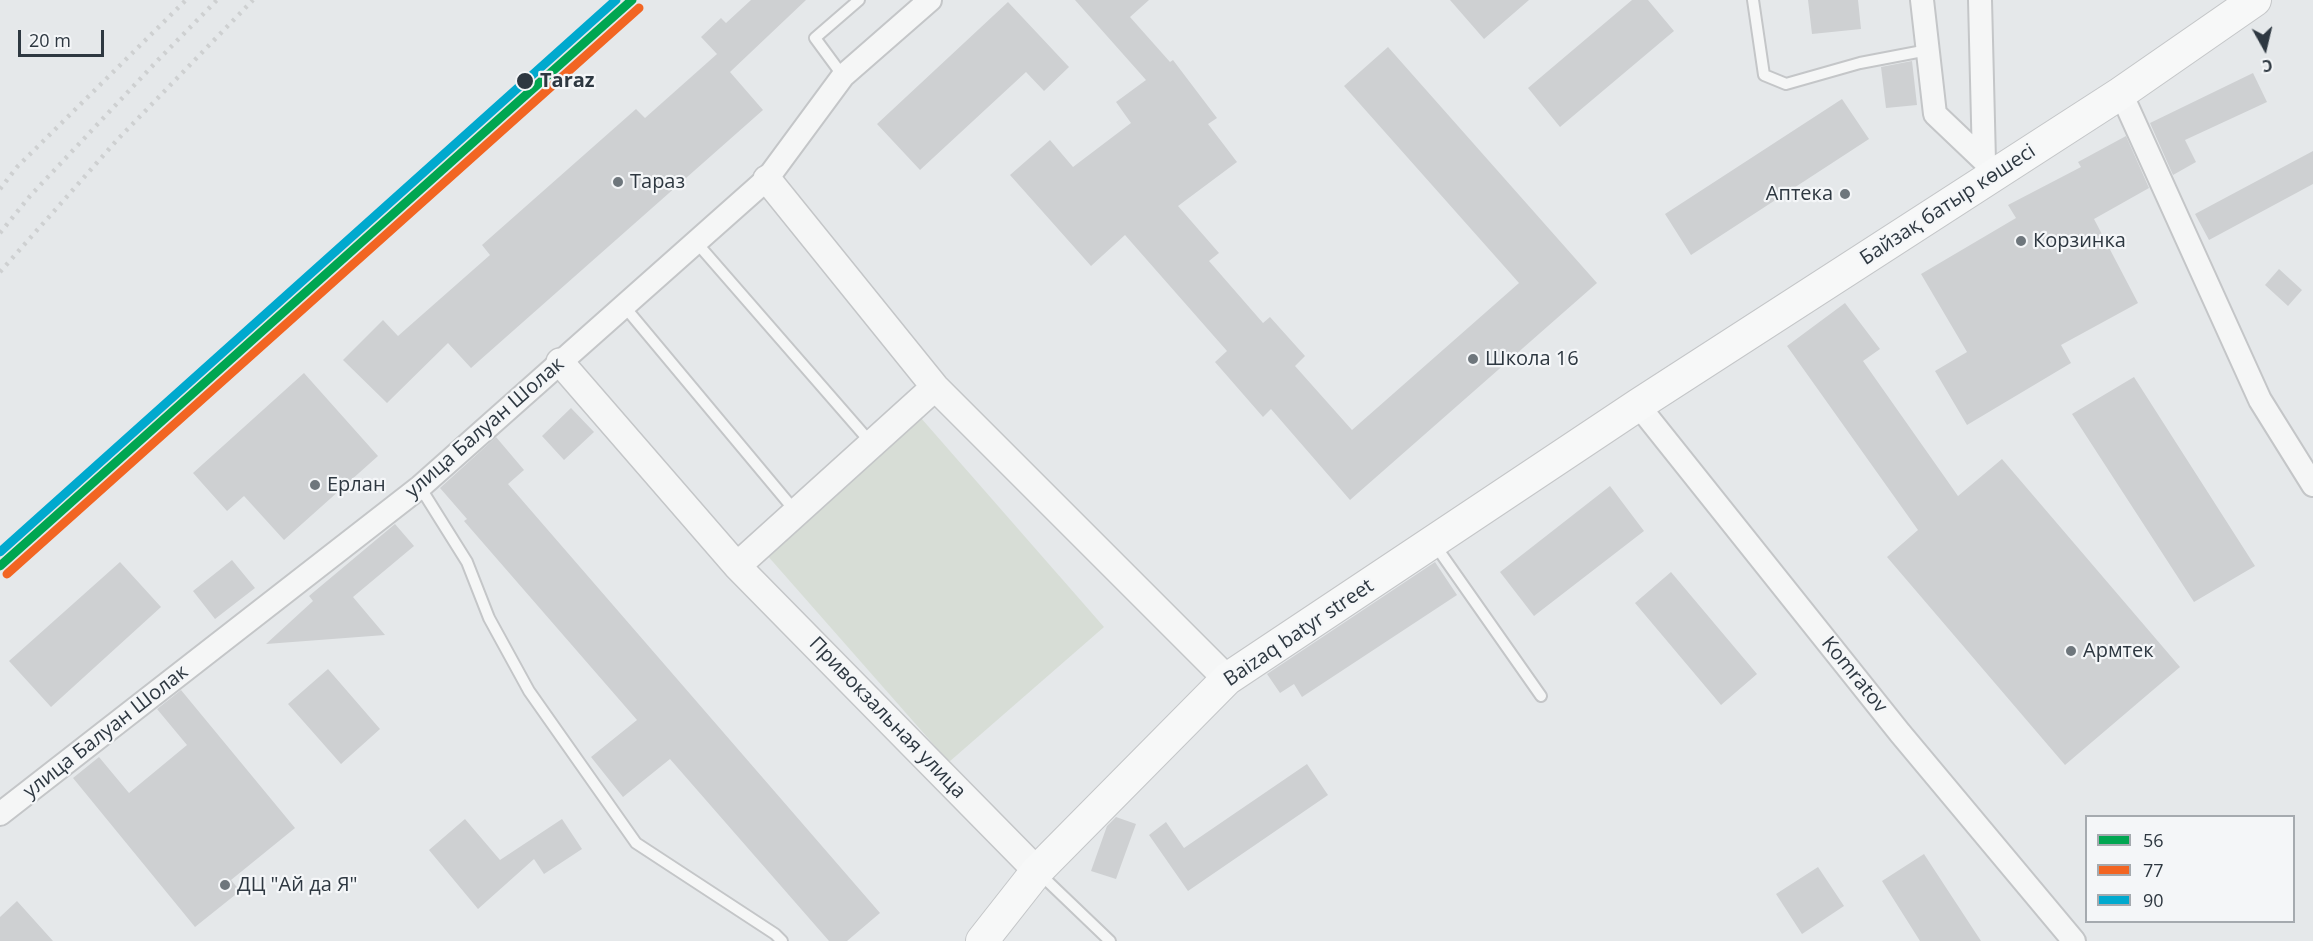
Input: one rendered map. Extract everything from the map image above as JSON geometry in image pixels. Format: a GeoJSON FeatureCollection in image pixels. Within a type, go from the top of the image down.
{"type":"FeatureCollection","features":[{"type":"Feature","properties":{"kind":"main road","name":"Байзақ батыр көшесі"},"geometry":{"type":"LineString","coordinates":[[1638,405],[1990,167],[2121,93],[2255,0]]}},
{"type":"Feature","properties":{"kind":"main road","name":"Baizaq batyr street"},"geometry":{"type":"LineString","coordinates":[[982,941],[1036,871],[1227,680],[1638,405]]}},
{"type":"Feature","properties":{"kind":"street","name":"улица Балуан Шолак"},"geometry":{"type":"LineString","coordinates":[[0,814],[420,487],[767,179],[843,76],[930,0]]}},
{"type":"Feature","properties":{"kind":"street"},"geometry":{"type":"LineString","coordinates":[[1922,0],[1935,114],[1990,167]]}},
{"type":"Feature","properties":{"kind":"street"},"geometry":{"type":"LineString","coordinates":[[1980,0],[1990,167]]}},
{"type":"Feature","properties":{"kind":"street"},"geometry":{"type":"LineString","coordinates":[[2121,93],[2260,400],[2313,485]]}},
{"type":"Feature","properties":{"kind":"street"},"geometry":{"type":"LineString","coordinates":[[767,179],[935,387],[1227,680]]}},
{"type":"Feature","properties":{"kind":"street","name":"Привокзальная улица"},"geometry":{"type":"LineString","coordinates":[[560,363],[737,566],[1036,871]]}},
{"type":"Feature","properties":{"kind":"street"},"geometry":{"type":"LineString","coordinates":[[737,566],[935,387]]}},
{"type":"Feature","properties":{"kind":"street","name":"Komratov"},"geometry":{"type":"LineString","coordinates":[[1638,405],[1900,733],[2074,941]]}},
{"type":"Feature","properties":{"kind":"lane"},"geometry":{"type":"LineString","coordinates":[[843,76],[815,38],[859,0]]}},
{"type":"Feature","properties":{"kind":"lane"},"geometry":{"type":"LineString","coordinates":[[1753,0],[1764,75],[1786,84],[1860,63],[1928,50]]}},
{"type":"Feature","properties":{"kind":"lane"},"geometry":{"type":"LineString","coordinates":[[696,242],[872,444]]}},
{"type":"Feature","properties":{"kind":"lane"},"geometry":{"type":"LineString","coordinates":[[624,306],[797,512]]}},
{"type":"Feature","properties":{"kind":"lane"},"geometry":{"type":"LineString","coordinates":[[420,487],[467,562],[489,618],[529,691],[636,843],[775,934],[782,941]]}},
{"type":"Feature","properties":{"kind":"lane"},"geometry":{"type":"LineString","coordinates":[[1433,542],[1541,696]]}},
{"type":"Feature","properties":{"kind":"lane"},"geometry":{"type":"LineString","coordinates":[[1036,871],[1110,941]]}},
{"type":"Feature","properties":{"kind":"shaded area"},"geometry":{"type":"Polygon","coordinates":[[[921,418],[1104,627],[949,762],[766,554],[921,418]]]}},
{"type":"Feature","properties":{"kind":"building","name":"Тараз"},"geometry":{"type":"Polygon","coordinates":[[[751,0],[806,0],[730,72],[763,110],[471,368],[448,343],[387,403],[343,360],[383,320],[398,336],[490,255],[482,245],[636,109],[645,118],[717,54],[701,37],[721,18],[726,23],[751,0]]]}},
{"type":"Feature","properties":{"kind":"building"},"geometry":{"type":"Polygon","coordinates":[[[1075,0],[1149,0],[1130,17],[1170,62],[1173,60],[1217,118],[1208,124],[1237,162],[1178,206],[1219,253],[1209,261],[1263,323],[1270,317],[1305,356],[1295,366],[1352,430],[1519,283],[1344,86],[1388,47],[1597,283],[1350,500],[1271,409],[1263,417],[1215,362],[1227,351],[1125,235],[1091,266],[1010,175],[1050,140],[1073,167],[1131,123],[1116,102],[1146,80],[1075,0]]]}},
{"type":"Feature","properties":{"kind":"building"},"geometry":{"type":"Polygon","coordinates":[[[1450,0],[1529,0],[1484,39],[1450,0]]]}},
{"type":"Feature","properties":{"kind":"building"},"geometry":{"type":"Polygon","coordinates":[[[1632,0],[1648,0],[1674,31],[1560,127],[1528,88],[1632,0]]]}},
{"type":"Feature","properties":{"kind":"building"},"geometry":{"type":"Polygon","coordinates":[[[1808,0],[1858,0],[1861,29],[1812,34],[1808,0]]]}},
{"type":"Feature","properties":{"kind":"building"},"geometry":{"type":"Polygon","coordinates":[[[1008,2],[1069,67],[1044,91],[1026,72],[920,170],[877,124],[1008,2]]]}},
{"type":"Feature","properties":{"kind":"building"},"geometry":{"type":"Polygon","coordinates":[[[1912,61],[1917,105],[1886,108],[1881,67],[1912,61]]]}},
{"type":"Feature","properties":{"kind":"building"},"geometry":{"type":"Polygon","coordinates":[[[2253,73],[2267,102],[2185,140],[2196,162],[2173,175],[2150,123],[2253,73]]]}},
{"type":"Feature","properties":{"kind":"building"},"geometry":{"type":"Polygon","coordinates":[[[1842,99],[1869,139],[1691,255],[1665,214],[1842,99]]]}},
{"type":"Feature","properties":{"kind":"building"},"geometry":{"type":"Polygon","coordinates":[[[2126,136],[2149,188],[2094,219],[2138,303],[2061,345],[2071,363],[1967,425],[1935,371],[1967,352],[1921,274],[2016,218],[2008,205],[2081,167],[2078,162],[2126,136]]]}},
{"type":"Feature","properties":{"kind":"building"},"geometry":{"type":"Polygon","coordinates":[[[2313,151],[2313,184],[2209,240],[2195,214],[2313,151]]]}},
{"type":"Feature","properties":{"kind":"building"},"geometry":{"type":"Polygon","coordinates":[[[2279,269],[2302,290],[2288,306],[2265,285],[2279,269]]]}},
{"type":"Feature","properties":{"kind":"building"},"geometry":{"type":"Polygon","coordinates":[[[1845,303],[1880,349],[1863,361],[1958,496],[2002,459],[2180,667],[2065,765],[1887,557],[1918,530],[1787,346],[1845,303]]]}},
{"type":"Feature","properties":{"kind":"building"},"geometry":{"type":"Polygon","coordinates":[[[304,373],[378,456],[284,540],[244,496],[227,511],[193,473],[304,373]]]}},
{"type":"Feature","properties":{"kind":"building"},"geometry":{"type":"Polygon","coordinates":[[[2134,377],[2255,566],[2194,602],[2072,414],[2134,377]]]}},
{"type":"Feature","properties":{"kind":"building"},"geometry":{"type":"Polygon","coordinates":[[[571,408],[594,432],[564,460],[542,436],[571,408]]]}},
{"type":"Feature","properties":{"kind":"building"},"geometry":{"type":"Polygon","coordinates":[[[496,437],[524,470],[508,484],[880,913],[847,941],[829,941],[670,759],[623,797],[591,757],[637,720],[464,521],[467,519],[440,488],[496,437]]]}},
{"type":"Feature","properties":{"kind":"building"},"geometry":{"type":"Polygon","coordinates":[[[1610,486],[1644,531],[1534,616],[1500,572],[1610,486]]]}},
{"type":"Feature","properties":{"kind":"building"},"geometry":{"type":"Polygon","coordinates":[[[395,524],[414,546],[353,597],[385,635],[266,644],[313,601],[309,596],[395,524]]]}},
{"type":"Feature","properties":{"kind":"building"},"geometry":{"type":"Polygon","coordinates":[[[232,560],[255,588],[215,619],[193,591],[232,560]]]}},
{"type":"Feature","properties":{"kind":"building"},"geometry":{"type":"Polygon","coordinates":[[[120,562],[161,607],[51,707],[9,661],[120,562]]]}},
{"type":"Feature","properties":{"kind":"building"},"geometry":{"type":"Polygon","coordinates":[[[1435,562],[1457,595],[1302,697],[1294,684],[1280,693],[1267,674],[1435,562]]]}},
{"type":"Feature","properties":{"kind":"building"},"geometry":{"type":"Polygon","coordinates":[[[1671,572],[1757,674],[1721,705],[1635,603],[1671,572]]]}},
{"type":"Feature","properties":{"kind":"building"},"geometry":{"type":"Polygon","coordinates":[[[328,669],[380,729],[341,764],[288,704],[328,669]]]}},
{"type":"Feature","properties":{"kind":"building"},"geometry":{"type":"Polygon","coordinates":[[[181,690],[295,828],[231,880],[240,891],[195,927],[73,778],[99,757],[129,793],[187,745],[157,709],[181,690]]]}},
{"type":"Feature","properties":{"kind":"building"},"geometry":{"type":"Polygon","coordinates":[[[1307,764],[1328,795],[1188,891],[1149,835],[1166,822],[1184,848],[1307,764]]]}},
{"type":"Feature","properties":{"kind":"building"},"geometry":{"type":"Polygon","coordinates":[[[1116,817],[1136,824],[1116,879],[1091,871],[1107,826],[1116,817]]]}},
{"type":"Feature","properties":{"kind":"building"},"geometry":{"type":"Polygon","coordinates":[[[465,819],[500,860],[562,819],[582,849],[544,874],[534,859],[478,909],[429,850],[465,819]]]}},
{"type":"Feature","properties":{"kind":"building"},"geometry":{"type":"Polygon","coordinates":[[[1924,854],[1981,941],[1920,941],[1882,881],[1924,854]]]}},
{"type":"Feature","properties":{"kind":"building"},"geometry":{"type":"Polygon","coordinates":[[[1818,867],[1844,906],[1802,934],[1776,894],[1818,867]]]}},
{"type":"Feature","properties":{"kind":"building"},"geometry":{"type":"Polygon","coordinates":[[[17,901],[53,941],[0,941],[0,917],[17,901]]]}},
{"type":"Feature","properties":{"kind":"railway"},"geometry":{"type":"LineString","coordinates":[[0,189],[17,167],[186,0]]}},
{"type":"Feature","properties":{"kind":"railway"},"geometry":{"type":"LineString","coordinates":[[0,233],[30,196],[217,0]]}},
{"type":"Feature","properties":{"kind":"railway"},"geometry":{"type":"LineString","coordinates":[[0,272],[118,139],[253,0]]}},
{"type":"Feature","properties":{"kind":"transit line","name":"90"},"geometry":{"type":"LineString","coordinates":[[0,552],[616,0]]}},
{"type":"Feature","properties":{"kind":"transit line","name":"56"},"geometry":{"type":"LineString","coordinates":[[0,566],[632,0]]}},
{"type":"Feature","properties":{"kind":"transit line","name":"77"},"geometry":{"type":"LineString","coordinates":[[7,574],[639,8]]}},
{"type":"Feature","properties":{"kind":"place","name":"Taraz"},"geometry":{"type":"Point","coordinates":[525,81]}},
{"type":"Feature","properties":{"kind":"place","name":"Тараз"},"geometry":{"type":"Point","coordinates":[618,182]}},
{"type":"Feature","properties":{"kind":"place","name":"Аптека"},"geometry":{"type":"Point","coordinates":[1845,194]}},
{"type":"Feature","properties":{"kind":"place","name":"Корзинка"},"geometry":{"type":"Point","coordinates":[2021,241]}},
{"type":"Feature","properties":{"kind":"place","name":"Школа 16"},"geometry":{"type":"Point","coordinates":[1473,359]}},
{"type":"Feature","properties":{"kind":"place","name":"Ерлан"},"geometry":{"type":"Point","coordinates":[315,485]}},
{"type":"Feature","properties":{"kind":"place","name":"Армтек"},"geometry":{"type":"Point","coordinates":[2071,651]}},
{"type":"Feature","properties":{"kind":"place","name":"ДЦ \"Ай да Я\""},"geometry":{"type":"Point","coordinates":[225,885]}}]}
